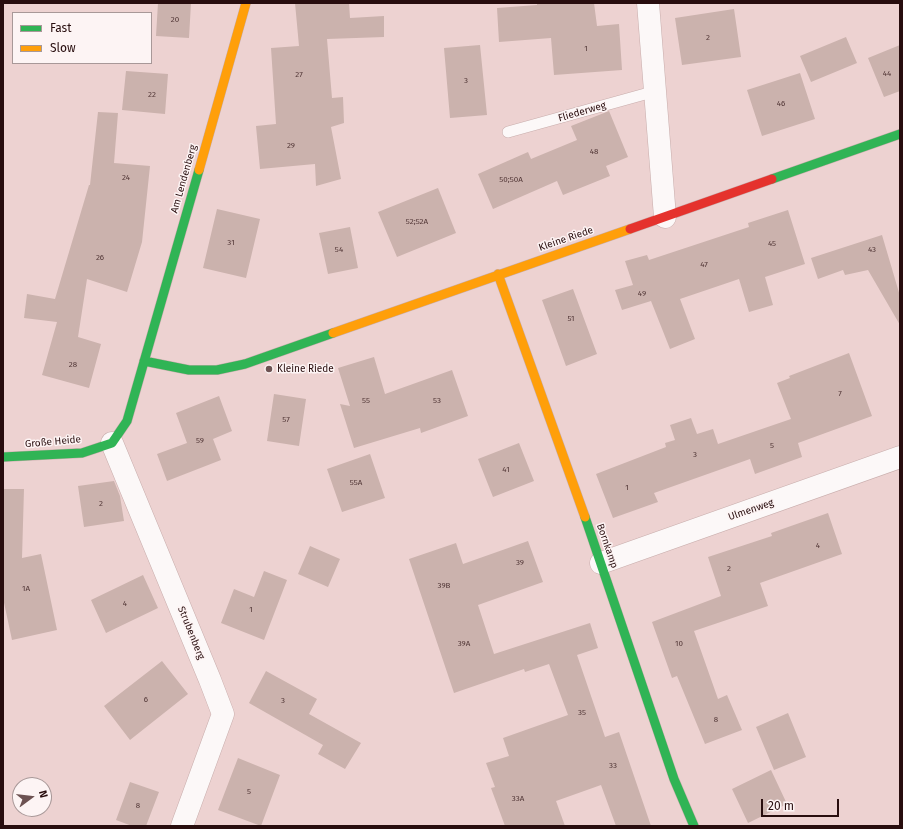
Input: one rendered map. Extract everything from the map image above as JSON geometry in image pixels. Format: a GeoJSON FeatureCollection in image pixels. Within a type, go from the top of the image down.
{"type":"FeatureCollection","features":[{"type":"Feature","properties":{"kind":"street","name":"Am Lendenberg"},"geometry":{"type":"LineString","coordinates":[[144,361],[246,3]]}},
{"type":"Feature","properties":{"kind":"street"},"geometry":{"type":"LineString","coordinates":[[648,3],[665,217]]}},
{"type":"Feature","properties":{"kind":"street","name":"Kleine Riede"},"geometry":{"type":"LineString","coordinates":[[144,361],[175,369],[195,371],[217,370],[245,364],[900,134]]}},
{"type":"Feature","properties":{"kind":"street","name":"Bornkamp"},"geometry":{"type":"LineString","coordinates":[[498,274],[601,563],[674,779],[694,826]]}},
{"type":"Feature","properties":{"kind":"street"},"geometry":{"type":"LineString","coordinates":[[112,442],[127,421],[144,361]]}},
{"type":"Feature","properties":{"kind":"street","name":"Große Heide"},"geometry":{"type":"LineString","coordinates":[[3,457],[82,453],[112,442]]}},
{"type":"Feature","properties":{"kind":"street","name":"Strubenberg"},"geometry":{"type":"LineString","coordinates":[[112,442],[223,714],[182,826]]}},
{"type":"Feature","properties":{"kind":"street","name":"Ulmenweg"},"geometry":{"type":"LineString","coordinates":[[601,563],[900,457]]}},
{"type":"Feature","properties":{"kind":"lane","name":"Fliederweg"},"geometry":{"type":"LineString","coordinates":[[508,132],[656,91]]}},
{"type":"Feature","properties":{"kind":"building"},"geometry":{"type":"Polygon","coordinates":[[[158,3],[191,3],[189,38],[156,36],[158,3]]]}},
{"type":"Feature","properties":{"kind":"building"},"geometry":{"type":"Polygon","coordinates":[[[295,3],[349,3],[350,18],[384,16],[384,37],[327,39],[332,98],[343,97],[344,123],[331,127],[341,179],[316,186],[315,164],[260,169],[256,126],[276,124],[271,48],[299,46],[295,3]]]}},
{"type":"Feature","properties":{"kind":"building"},"geometry":{"type":"Polygon","coordinates":[[[537,3],[594,3],[597,26],[619,24],[622,70],[554,75],[551,38],[499,42],[497,8],[537,5],[537,3]]]}},
{"type":"Feature","properties":{"kind":"building"},"geometry":{"type":"Polygon","coordinates":[[[734,9],[741,57],[682,65],[675,18],[734,9]]]}},
{"type":"Feature","properties":{"kind":"building"},"geometry":{"type":"Polygon","coordinates":[[[846,37],[857,63],[811,82],[800,56],[846,37]]]}},
{"type":"Feature","properties":{"kind":"building"},"geometry":{"type":"Polygon","coordinates":[[[480,45],[487,115],[450,118],[444,48],[480,45]]]}},
{"type":"Feature","properties":{"kind":"building"},"geometry":{"type":"Polygon","coordinates":[[[900,45],[900,91],[884,97],[868,58],[900,45]]]}},
{"type":"Feature","properties":{"kind":"building"},"geometry":{"type":"Polygon","coordinates":[[[126,71],[168,74],[165,114],[122,110],[126,71]]]}},
{"type":"Feature","properties":{"kind":"building"},"geometry":{"type":"Polygon","coordinates":[[[800,73],[815,119],[762,136],[747,90],[800,73]]]}},
{"type":"Feature","properties":{"kind":"building"},"geometry":{"type":"Polygon","coordinates":[[[609,111],[628,157],[606,166],[610,176],[563,195],[557,181],[493,209],[478,174],[528,152],[531,159],[577,140],[571,126],[609,111]]]}},
{"type":"Feature","properties":{"kind":"building"},"geometry":{"type":"Polygon","coordinates":[[[98,112],[118,113],[114,163],[150,166],[142,242],[127,292],[87,279],[78,337],[101,344],[89,388],[42,375],[57,322],[24,318],[27,294],[55,299],[90,185],[98,112]]]}},
{"type":"Feature","properties":{"kind":"building"},"geometry":{"type":"Polygon","coordinates":[[[438,188],[456,233],[397,257],[378,212],[438,188]]]}},
{"type":"Feature","properties":{"kind":"building"},"geometry":{"type":"Polygon","coordinates":[[[217,209],[260,219],[246,278],[203,268],[217,209]]]}},
{"type":"Feature","properties":{"kind":"building"},"geometry":{"type":"Polygon","coordinates":[[[788,210],[805,264],[765,277],[773,305],[749,312],[739,279],[680,299],[695,339],[670,349],[651,301],[622,310],[615,290],[633,285],[625,261],[647,255],[649,260],[749,227],[748,223],[788,210]]]}},
{"type":"Feature","properties":{"kind":"building"},"geometry":{"type":"Polygon","coordinates":[[[350,227],[358,268],[328,274],[319,233],[350,227]]]}},
{"type":"Feature","properties":{"kind":"building"},"geometry":{"type":"Polygon","coordinates":[[[882,235],[900,296],[900,325],[868,270],[845,275],[843,270],[818,279],[811,258],[882,235]]]}},
{"type":"Feature","properties":{"kind":"building"},"geometry":{"type":"Polygon","coordinates":[[[573,289],[597,354],[566,366],[542,300],[573,289]]]}},
{"type":"Feature","properties":{"kind":"building"},"geometry":{"type":"Polygon","coordinates":[[[849,353],[872,416],[798,443],[802,457],[755,474],[750,459],[654,493],[658,502],[613,518],[596,474],[666,447],[665,443],[675,440],[670,425],[691,418],[697,434],[713,429],[718,444],[791,419],[777,383],[790,378],[789,376],[849,353]]]}},
{"type":"Feature","properties":{"kind":"building"},"geometry":{"type":"Polygon","coordinates":[[[374,357],[385,394],[452,370],[468,416],[421,433],[420,428],[354,448],[340,404],[350,406],[338,368],[374,357]]]}},
{"type":"Feature","properties":{"kind":"building"},"geometry":{"type":"Polygon","coordinates":[[[274,394],[306,399],[299,446],[267,441],[274,394]]]}},
{"type":"Feature","properties":{"kind":"building"},"geometry":{"type":"Polygon","coordinates":[[[219,396],[232,431],[213,439],[221,460],[167,481],[157,454],[187,443],[176,413],[219,396]]]}},
{"type":"Feature","properties":{"kind":"building"},"geometry":{"type":"Polygon","coordinates":[[[519,443],[534,481],[493,497],[478,459],[519,443]]]}},
{"type":"Feature","properties":{"kind":"building"},"geometry":{"type":"Polygon","coordinates":[[[370,454],[385,498],[342,512],[327,469],[370,454]]]}},
{"type":"Feature","properties":{"kind":"building"},"geometry":{"type":"Polygon","coordinates":[[[114,481],[120,496],[124,521],[84,527],[78,486],[114,481]]]}},
{"type":"Feature","properties":{"kind":"building"},"geometry":{"type":"Polygon","coordinates":[[[3,489],[24,489],[22,558],[41,554],[57,630],[12,640],[3,598],[3,489]]]}},
{"type":"Feature","properties":{"kind":"building"},"geometry":{"type":"Polygon","coordinates":[[[828,513],[842,554],[760,583],[768,606],[694,631],[718,699],[727,695],[742,730],[705,744],[677,676],[672,678],[652,622],[721,596],[708,557],[772,536],[771,533],[828,513]]]}},
{"type":"Feature","properties":{"kind":"building"},"geometry":{"type":"Polygon","coordinates":[[[528,541],[543,582],[478,605],[494,654],[590,623],[598,648],[577,655],[605,737],[619,732],[651,826],[616,826],[601,785],[556,801],[565,826],[505,826],[491,788],[495,787],[486,763],[509,756],[503,738],[568,715],[549,664],[525,672],[524,669],[454,693],[409,559],[456,543],[463,564],[528,541]]]}},
{"type":"Feature","properties":{"kind":"building"},"geometry":{"type":"Polygon","coordinates":[[[310,546],[340,559],[328,587],[298,574],[310,546]]]}},
{"type":"Feature","properties":{"kind":"building"},"geometry":{"type":"Polygon","coordinates":[[[264,571],[287,580],[264,640],[221,623],[234,589],[254,597],[264,571]]]}},
{"type":"Feature","properties":{"kind":"building"},"geometry":{"type":"Polygon","coordinates":[[[143,575],[158,608],[106,633],[91,600],[143,575]]]}},
{"type":"Feature","properties":{"kind":"building"},"geometry":{"type":"Polygon","coordinates":[[[162,661],[188,694],[130,740],[104,706],[162,661]]]}},
{"type":"Feature","properties":{"kind":"building"},"geometry":{"type":"Polygon","coordinates":[[[266,671],[317,699],[309,714],[361,743],[345,769],[318,754],[323,745],[249,703],[266,671]]]}},
{"type":"Feature","properties":{"kind":"building"},"geometry":{"type":"Polygon","coordinates":[[[788,713],[806,757],[774,770],[756,727],[788,713]]]}},
{"type":"Feature","properties":{"kind":"building"},"geometry":{"type":"Polygon","coordinates":[[[238,758],[280,775],[261,826],[218,810],[238,758]]]}},
{"type":"Feature","properties":{"kind":"building"},"geometry":{"type":"Polygon","coordinates":[[[771,770],[787,804],[748,823],[732,789],[771,770]]]}},
{"type":"Feature","properties":{"kind":"building"},"geometry":{"type":"Polygon","coordinates":[[[130,782],[159,792],[146,826],[132,826],[116,820],[130,782]]]}},
{"type":"Feature","properties":{"kind":"traffic: fast"},"geometry":{"type":"LineString","coordinates":[[772,179],[900,134]]}},
{"type":"Feature","properties":{"kind":"traffic: fast"},"geometry":{"type":"LineString","coordinates":[[3,457],[82,453],[112,443],[127,421],[199,170]]}},
{"type":"Feature","properties":{"kind":"traffic: fast"},"geometry":{"type":"LineString","coordinates":[[144,361],[189,370],[217,370],[245,364],[333,333]]}},
{"type":"Feature","properties":{"kind":"traffic: fast"},"geometry":{"type":"LineString","coordinates":[[585,517],[674,779],[694,826]]}},
{"type":"Feature","properties":{"kind":"traffic: slow"},"geometry":{"type":"LineString","coordinates":[[199,170],[246,3]]}},
{"type":"Feature","properties":{"kind":"traffic: slow"},"geometry":{"type":"LineString","coordinates":[[333,333],[630,229]]}},
{"type":"Feature","properties":{"kind":"traffic: slow"},"geometry":{"type":"LineString","coordinates":[[498,274],[585,517]]}},
{"type":"Feature","properties":{"kind":"traffic: jam"},"geometry":{"type":"LineString","coordinates":[[630,229],[772,179]]}},
{"type":"Feature","properties":{"kind":"place","name":"Kleine Riede"},"geometry":{"type":"Point","coordinates":[269,369]}}]}
